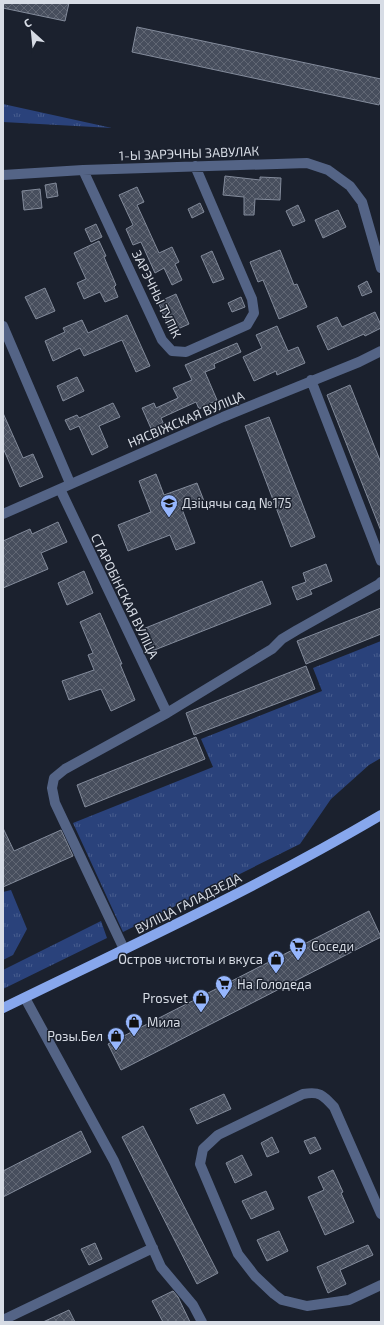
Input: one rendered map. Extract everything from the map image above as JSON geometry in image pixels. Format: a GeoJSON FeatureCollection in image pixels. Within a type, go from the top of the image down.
{"type":"FeatureCollection","features":[{"type":"Feature","properties":{"kind":"main road","name":"ВУЛІЦА ГАЛАДЗЕДА"},"geometry":{"type":"LineString","coordinates":[[3,1008],[284,868],[381,815]]}},
{"type":"Feature","properties":{"kind":"street","name":"1-Ы ЗАРЭЧНЫ ЗАВУЛАК"},"geometry":{"type":"LineString","coordinates":[[3,175],[83,170],[307,163],[328,170],[350,186],[362,202],[381,268]]}},
{"type":"Feature","properties":{"kind":"street","name":"ЗАРЭЧНЫ ТУПІК"},"geometry":{"type":"LineString","coordinates":[[83,170],[162,340],[172,351],[186,352],[247,325],[254,313],[252,299],[195,166]]}},
{"type":"Feature","properties":{"kind":"street"},"geometry":{"type":"LineString","coordinates":[[3,326],[70,483]]}},
{"type":"Feature","properties":{"kind":"street","name":"НЯСВІЖСКАЯ ВУЛІЦА"},"geometry":{"type":"LineString","coordinates":[[3,514],[60,489],[70,483],[311,380],[359,362],[381,351]]}},
{"type":"Feature","properties":{"kind":"street"},"geometry":{"type":"LineString","coordinates":[[311,380],[381,560]]}},
{"type":"Feature","properties":{"kind":"street","name":"СТАРОБІНСКАЯ ВУЛІЦА"},"geometry":{"type":"LineString","coordinates":[[60,489],[167,713]]}},
{"type":"Feature","properties":{"kind":"street"},"geometry":{"type":"LineString","coordinates":[[124,949],[55,803],[52,788],[54,778],[65,769],[167,713],[272,649],[297,630],[381,582]]}},
{"type":"Feature","properties":{"kind":"street"},"geometry":{"type":"LineString","coordinates":[[25,998],[114,1162],[162,1267],[193,1305],[202,1322]]}},
{"type":"Feature","properties":{"kind":"street"},"geometry":{"type":"LineString","coordinates":[[381,1214],[334,1107],[323,1096],[314,1092],[303,1094],[218,1135],[203,1149],[200,1164],[238,1254],[255,1276],[274,1294],[282,1300],[307,1306],[349,1300],[381,1285]]}},
{"type":"Feature","properties":{"kind":"street"},"geometry":{"type":"LineString","coordinates":[[3,1320],[153,1248]]}},
{"type":"Feature","properties":{"kind":"green space"},"geometry":{"type":"Polygon","coordinates":[[[3,104],[112,128],[3,122],[3,104]]]}},
{"type":"Feature","properties":{"kind":"green space"},"geometry":{"type":"Polygon","coordinates":[[[381,641],[381,758],[369,765],[331,799],[300,844],[123,932],[73,823],[213,767],[201,739],[322,691],[313,668],[381,641]]]}},
{"type":"Feature","properties":{"kind":"green space"},"geometry":{"type":"Polygon","coordinates":[[[11,890],[27,929],[13,955],[3,960],[3,892],[11,890]]]}},
{"type":"Feature","properties":{"kind":"green space"},"geometry":{"type":"Polygon","coordinates":[[[101,921],[107,938],[3,989],[3,970],[101,921]]]}},
{"type":"Feature","properties":{"kind":"building"},"geometry":{"type":"Polygon","coordinates":[[[3,3],[69,3],[65,21],[3,8],[3,3]]]}},
{"type":"Feature","properties":{"kind":"building"},"geometry":{"type":"Polygon","coordinates":[[[137,27],[381,79],[381,98],[379,105],[132,52],[137,27]]]}},
{"type":"Feature","properties":{"kind":"building"},"geometry":{"type":"Polygon","coordinates":[[[225,176],[260,180],[260,177],[281,178],[280,200],[255,199],[254,215],[244,215],[244,197],[223,195],[225,176]]]}},
{"type":"Feature","properties":{"kind":"building"},"geometry":{"type":"Polygon","coordinates":[[[56,183],[58,196],[47,198],[45,185],[56,183]]]}},
{"type":"Feature","properties":{"kind":"building"},"geometry":{"type":"Polygon","coordinates":[[[137,187],[144,202],[137,205],[159,253],[172,247],[179,262],[175,264],[182,280],[172,285],[164,268],[155,273],[141,242],[133,245],[126,229],[133,225],[119,195],[137,187]]]}},
{"type":"Feature","properties":{"kind":"building"},"geometry":{"type":"Polygon","coordinates":[[[40,189],[42,208],[24,210],[22,191],[40,189]]]}},
{"type":"Feature","properties":{"kind":"building"},"geometry":{"type":"Polygon","coordinates":[[[200,203],[204,212],[192,218],[188,209],[200,203]]]}},
{"type":"Feature","properties":{"kind":"building"},"geometry":{"type":"Polygon","coordinates":[[[298,205],[305,221],[293,226],[286,211],[298,205]]]}},
{"type":"Feature","properties":{"kind":"building"},"geometry":{"type":"Polygon","coordinates":[[[338,210],[346,227],[323,238],[315,220],[338,210]]]}},
{"type":"Feature","properties":{"kind":"building"},"geometry":{"type":"Polygon","coordinates":[[[96,224],[102,237],[91,242],[85,229],[96,224]]]}},
{"type":"Feature","properties":{"kind":"building"},"geometry":{"type":"Polygon","coordinates":[[[99,241],[116,285],[114,287],[118,297],[105,302],[100,292],[84,299],[77,283],[86,279],[74,253],[99,241]]]}},
{"type":"Feature","properties":{"kind":"building"},"geometry":{"type":"Polygon","coordinates":[[[280,250],[294,285],[297,284],[307,307],[279,319],[263,280],[258,282],[250,262],[280,250]]]}},
{"type":"Feature","properties":{"kind":"building"},"geometry":{"type":"Polygon","coordinates":[[[212,251],[224,279],[213,283],[201,256],[212,251]]]}},
{"type":"Feature","properties":{"kind":"building"},"geometry":{"type":"Polygon","coordinates":[[[367,281],[372,292],[362,296],[358,286],[367,281]]]}},
{"type":"Feature","properties":{"kind":"building"},"geometry":{"type":"Polygon","coordinates":[[[45,288],[55,311],[36,319],[25,297],[45,288]]]}},
{"type":"Feature","properties":{"kind":"building"},"geometry":{"type":"Polygon","coordinates":[[[176,294],[189,324],[171,332],[158,302],[176,294]]]}},
{"type":"Feature","properties":{"kind":"building"},"geometry":{"type":"Polygon","coordinates":[[[241,297],[245,307],[232,312],[228,303],[241,297]]]}},
{"type":"Feature","properties":{"kind":"building"},"geometry":{"type":"Polygon","coordinates":[[[375,312],[381,328],[365,336],[364,334],[328,350],[317,326],[337,317],[342,327],[375,312]]]}},
{"type":"Feature","properties":{"kind":"building"},"geometry":{"type":"Polygon","coordinates":[[[127,315],[150,366],[136,372],[122,340],[84,356],[80,348],[53,361],[45,341],[65,332],[63,328],[82,320],[88,333],[127,315]]]}},
{"type":"Feature","properties":{"kind":"building"},"geometry":{"type":"Polygon","coordinates":[[[277,326],[288,351],[298,347],[305,363],[277,375],[276,371],[254,381],[243,357],[262,348],[256,335],[277,326]]]}},
{"type":"Feature","properties":{"kind":"building"},"geometry":{"type":"Polygon","coordinates":[[[237,343],[241,352],[214,364],[215,368],[205,372],[217,400],[199,409],[196,402],[161,418],[165,427],[153,433],[142,408],[154,403],[156,408],[178,398],[173,388],[192,380],[185,365],[237,343]]]}},
{"type":"Feature","properties":{"kind":"building"},"geometry":{"type":"Polygon","coordinates":[[[77,377],[84,391],[63,401],[57,386],[77,377]]]}},
{"type":"Feature","properties":{"kind":"building"},"geometry":{"type":"Polygon","coordinates":[[[350,385],[381,463],[381,531],[327,395],[350,385]]]}},
{"type":"Feature","properties":{"kind":"building"},"geometry":{"type":"Polygon","coordinates":[[[113,403],[120,417],[99,426],[108,447],[92,455],[79,426],[70,430],[65,420],[77,415],[79,418],[113,403]]]}},
{"type":"Feature","properties":{"kind":"building"},"geometry":{"type":"Polygon","coordinates":[[[3,413],[23,458],[33,454],[43,477],[20,487],[3,448],[3,413]]]}},
{"type":"Feature","properties":{"kind":"building"},"geometry":{"type":"Polygon","coordinates":[[[269,417],[315,537],[291,547],[245,426],[269,417]]]}},
{"type":"Feature","properties":{"kind":"building"},"geometry":{"type":"Polygon","coordinates":[[[156,474],[164,495],[197,483],[204,501],[182,509],[195,543],[176,550],[170,535],[128,551],[118,525],[151,512],[139,481],[156,474]]]}},
{"type":"Feature","properties":{"kind":"building"},"geometry":{"type":"Polygon","coordinates":[[[58,522],[67,542],[41,553],[48,569],[3,588],[3,541],[30,529],[32,534],[58,522]]]}},
{"type":"Feature","properties":{"kind":"building"},"geometry":{"type":"Polygon","coordinates":[[[326,564],[332,581],[310,590],[312,594],[297,600],[292,587],[306,582],[303,573],[326,564]]]}},
{"type":"Feature","properties":{"kind":"building"},"geometry":{"type":"Polygon","coordinates":[[[84,571],[93,593],[67,605],[58,583],[84,571]]]}},
{"type":"Feature","properties":{"kind":"building"},"geometry":{"type":"Polygon","coordinates":[[[262,581],[271,604],[152,651],[143,629],[262,581]]]}},
{"type":"Feature","properties":{"kind":"building"},"geometry":{"type":"Polygon","coordinates":[[[381,608],[381,634],[306,664],[297,641],[381,608]]]}},
{"type":"Feature","properties":{"kind":"building"},"geometry":{"type":"Polygon","coordinates":[[[100,613],[122,664],[120,664],[135,700],[111,711],[101,689],[69,700],[62,681],[94,670],[88,655],[93,653],[80,622],[100,613]]]}},
{"type":"Feature","properties":{"kind":"building"},"geometry":{"type":"Polygon","coordinates":[[[306,666],[315,689],[194,735],[186,713],[306,666]]]}},
{"type":"Feature","properties":{"kind":"building"},"geometry":{"type":"Polygon","coordinates":[[[196,737],[205,759],[85,807],[77,785],[196,737]]]}},
{"type":"Feature","properties":{"kind":"building"},"geometry":{"type":"Polygon","coordinates":[[[3,828],[14,851],[61,830],[73,856],[3,887],[3,828]]]}},
{"type":"Feature","properties":{"kind":"building"},"geometry":{"type":"Polygon","coordinates":[[[369,911],[381,937],[121,1070],[108,1044],[369,911]]]}},
{"type":"Feature","properties":{"kind":"building"},"geometry":{"type":"Polygon","coordinates":[[[224,1094],[231,1109],[197,1124],[190,1109],[224,1094]]]}},
{"type":"Feature","properties":{"kind":"building"},"geometry":{"type":"Polygon","coordinates":[[[143,1126],[218,1273],[197,1284],[122,1137],[143,1126]]]}},
{"type":"Feature","properties":{"kind":"building"},"geometry":{"type":"Polygon","coordinates":[[[81,1131],[91,1152],[3,1197],[3,1171],[81,1131]]]}},
{"type":"Feature","properties":{"kind":"building"},"geometry":{"type":"Polygon","coordinates":[[[272,1137],[279,1152],[267,1157],[261,1143],[272,1137]]]}},
{"type":"Feature","properties":{"kind":"building"},"geometry":{"type":"Polygon","coordinates":[[[315,1137],[321,1149],[310,1154],[304,1141],[315,1137]]]}},
{"type":"Feature","properties":{"kind":"building"},"geometry":{"type":"Polygon","coordinates":[[[242,1155],[252,1175],[235,1183],[226,1163],[242,1155]]]}},
{"type":"Feature","properties":{"kind":"building"},"geometry":{"type":"Polygon","coordinates":[[[333,1170],[354,1222],[325,1235],[308,1197],[324,1190],[318,1177],[333,1170]]]}},
{"type":"Feature","properties":{"kind":"building"},"geometry":{"type":"Polygon","coordinates":[[[266,1191],[274,1209],[251,1219],[242,1201],[266,1191]]]}},
{"type":"Feature","properties":{"kind":"building"},"geometry":{"type":"Polygon","coordinates":[[[279,1231],[288,1251],[267,1261],[257,1240],[279,1231]]]}},
{"type":"Feature","properties":{"kind":"building"},"geometry":{"type":"Polygon","coordinates":[[[95,1243],[102,1259],[89,1265],[81,1249],[95,1243]]]}},
{"type":"Feature","properties":{"kind":"building"},"geometry":{"type":"Polygon","coordinates":[[[368,1245],[373,1255],[340,1270],[346,1284],[328,1293],[317,1267],[368,1245]]]}},
{"type":"Feature","properties":{"kind":"building"},"geometry":{"type":"Polygon","coordinates":[[[173,1291],[178,1297],[190,1322],[163,1322],[152,1301],[173,1291]]]}},
{"type":"Feature","properties":{"kind":"building"},"geometry":{"type":"Polygon","coordinates":[[[69,1310],[75,1322],[43,1322],[69,1310]]]}},
{"type":"Feature","properties":{"kind":"place","name":"Дзіцячы сад №175"},"geometry":{"type":"Point","coordinates":[169,518]}},
{"type":"Feature","properties":{"kind":"place","name":"Соседи"},"geometry":{"type":"Point","coordinates":[298,961]}},
{"type":"Feature","properties":{"kind":"place","name":"Остров чистоты и вкуса"},"geometry":{"type":"Point","coordinates":[276,974]}},
{"type":"Feature","properties":{"kind":"place","name":"На Голодеда"},"geometry":{"type":"Point","coordinates":[224,999]}},
{"type":"Feature","properties":{"kind":"place","name":"Prosvet"},"geometry":{"type":"Point","coordinates":[201,1013]}},
{"type":"Feature","properties":{"kind":"place","name":"Мила"},"geometry":{"type":"Point","coordinates":[134,1037]}},
{"type":"Feature","properties":{"kind":"place","name":"Розы.Бел"},"geometry":{"type":"Point","coordinates":[116,1051]}}]}
